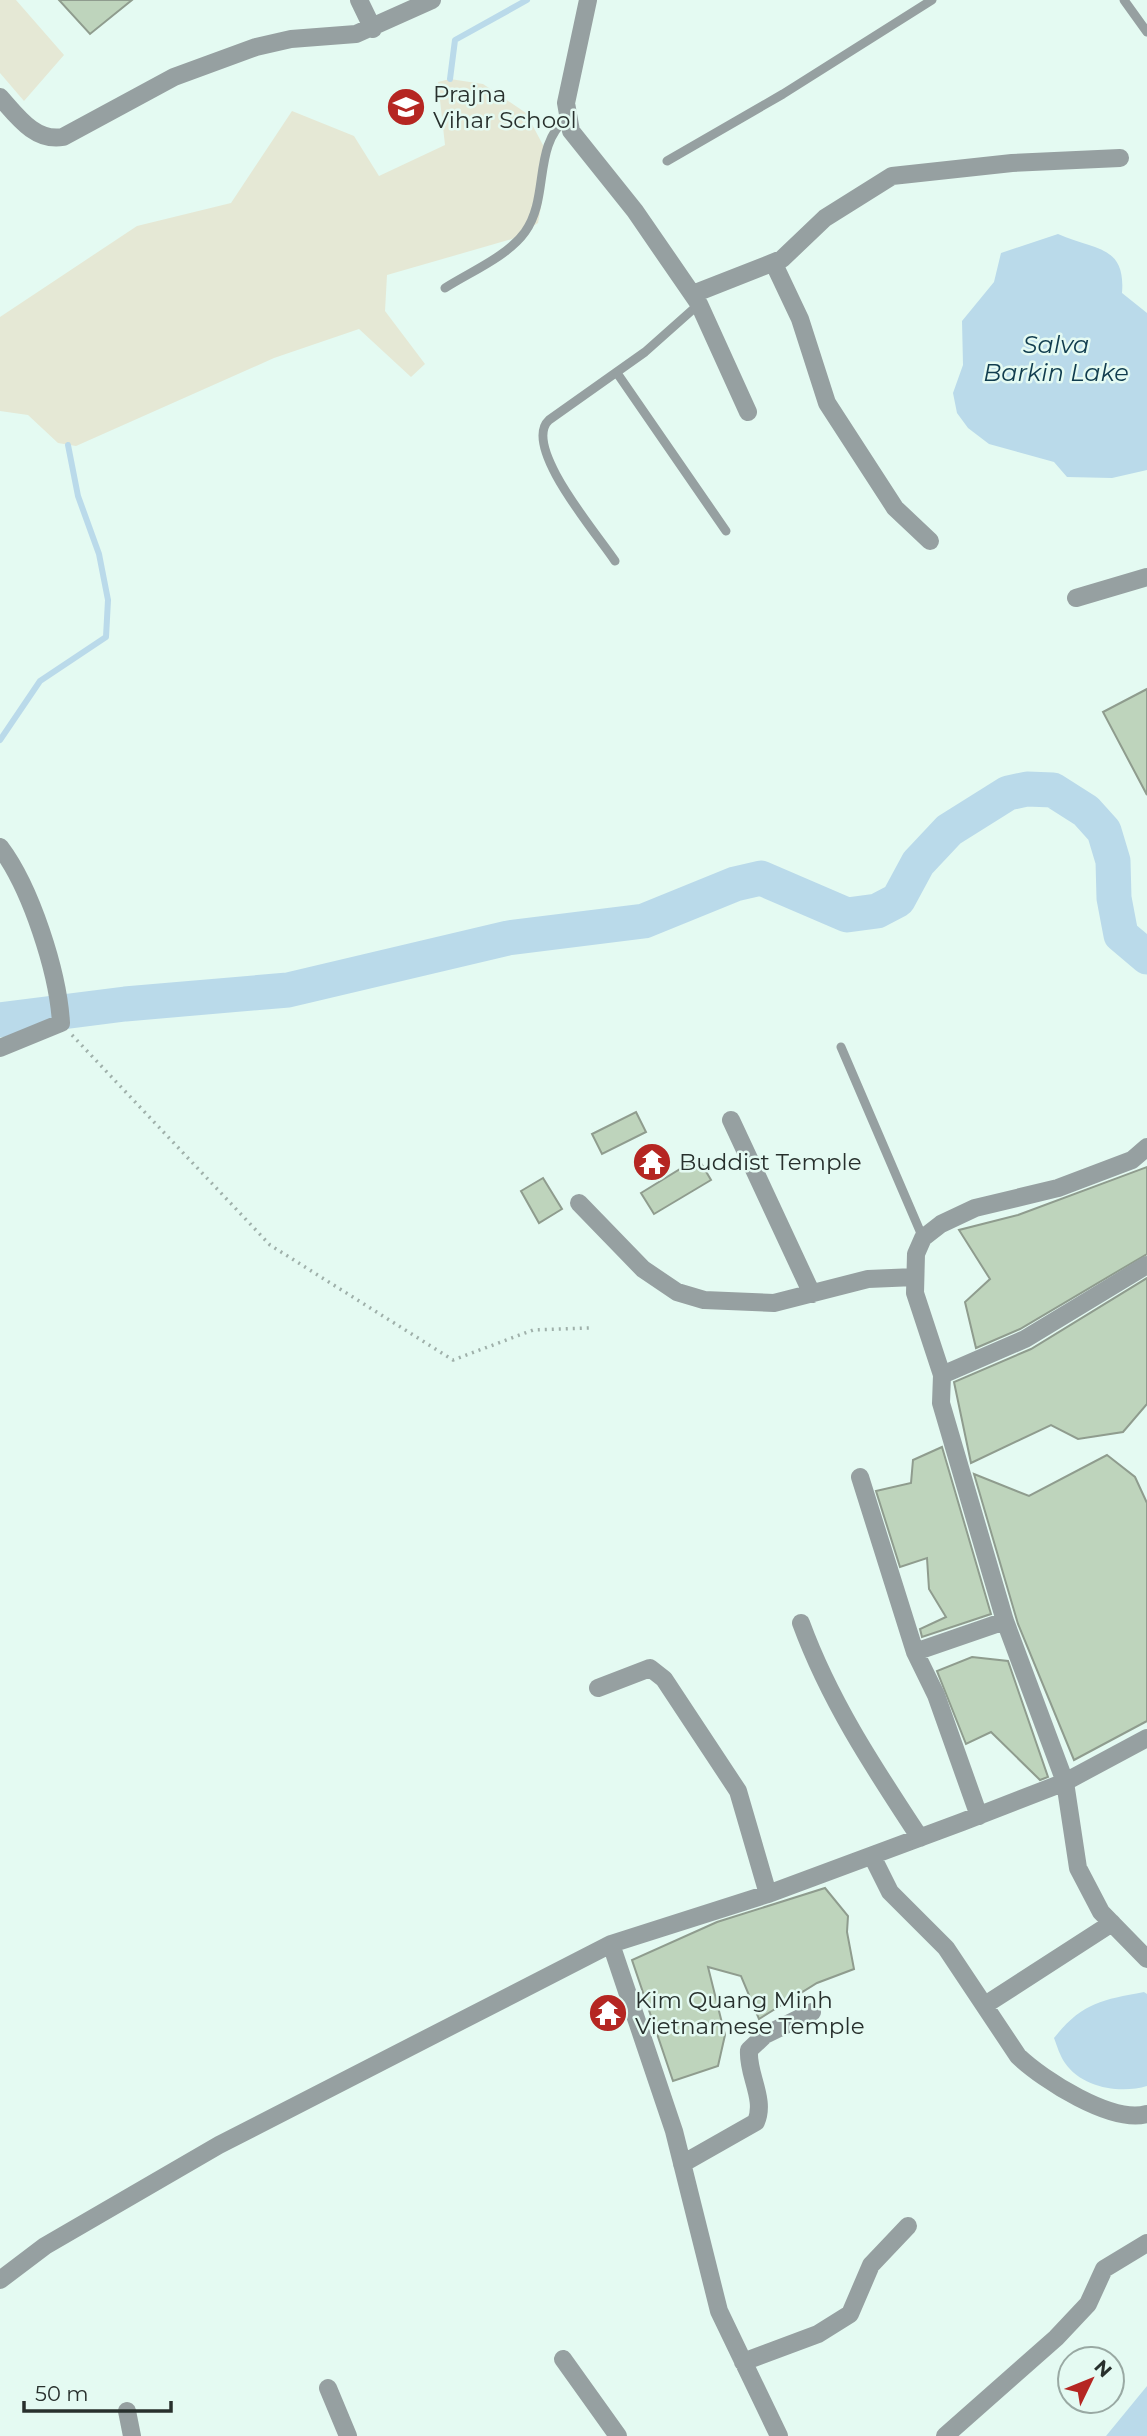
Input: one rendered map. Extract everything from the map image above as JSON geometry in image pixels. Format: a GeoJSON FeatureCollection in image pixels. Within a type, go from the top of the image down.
{"type":"FeatureCollection","features":[{"type":"Feature","properties":{"kind":"street"},"geometry":{"type":"LineString","coordinates":[[359,0],[364,32]]}},
{"type":"Feature","properties":{"kind":"street"},"geometry":{"type":"LineString","coordinates":[[4,108],[36,133],[51,139],[63,137],[174,77],[256,47],[291,39],[364,32],[432,0]]}},
{"type":"Feature","properties":{"kind":"street"},"geometry":{"type":"LineString","coordinates":[[588,0],[566,103],[571,131],[635,211],[696,299],[748,412]]}},
{"type":"Feature","properties":{"kind":"street"},"geometry":{"type":"LineString","coordinates":[[696,299],[774,264],[825,218],[892,176],[1012,163],[1120,158]]}},
{"type":"Feature","properties":{"kind":"street"},"geometry":{"type":"LineString","coordinates":[[774,264],[800,319],[827,403],[895,508],[930,541]]}},
{"type":"Feature","properties":{"kind":"street"},"geometry":{"type":"LineString","coordinates":[[1076,597],[1147,578]]}},
{"type":"Feature","properties":{"kind":"street"},"geometry":{"type":"LineString","coordinates":[[0,847],[24,892],[51,961],[60,995],[61,1023],[0,1048]]}},
{"type":"Feature","properties":{"kind":"street"},"geometry":{"type":"LineString","coordinates":[[731,1120],[812,1294]]}},
{"type":"Feature","properties":{"kind":"street"},"geometry":{"type":"LineString","coordinates":[[1147,1147],[1132,1160],[1058,1188],[975,1208],[941,1224],[923,1238],[916,1254],[915,1277],[915,1293],[942,1375],[941,1403],[1005,1621],[1065,1782],[1078,1868],[1087,1892],[1147,1959]]}},
{"type":"Feature","properties":{"kind":"street"},"geometry":{"type":"LineString","coordinates":[[579,1203],[643,1269],[677,1292],[704,1300],[746,1304],[774,1303],[868,1279],[915,1277]]}},
{"type":"Feature","properties":{"kind":"street"},"geometry":{"type":"LineString","coordinates":[[942,1375],[1026,1339],[1147,1265]]}},
{"type":"Feature","properties":{"kind":"street"},"geometry":{"type":"LineString","coordinates":[[860,1478],[915,1652],[944,1716],[979,1816]]}},
{"type":"Feature","properties":{"kind":"street"},"geometry":{"type":"LineString","coordinates":[[915,1652],[1005,1621]]}},
{"type":"Feature","properties":{"kind":"street"},"geometry":{"type":"LineString","coordinates":[[802,1623],[819,1672],[853,1737],[920,1838]]}},
{"type":"Feature","properties":{"kind":"street"},"geometry":{"type":"LineString","coordinates":[[598,1688],[650,1668],[664,1679],[738,1791],[768,1894]]}},
{"type":"Feature","properties":{"kind":"street"},"geometry":{"type":"LineString","coordinates":[[0,2280],[45,2246],[219,2145],[611,1944],[768,1894],[979,1816],[1065,1782],[1147,1738]]}},
{"type":"Feature","properties":{"kind":"street"},"geometry":{"type":"LineString","coordinates":[[872,1856],[890,1892],[946,1948],[1018,2056],[1047,2080],[1100,2107],[1123,2114],[1147,2114]]}},
{"type":"Feature","properties":{"kind":"street"},"geometry":{"type":"LineString","coordinates":[[985,2005],[1112,1923]]}},
{"type":"Feature","properties":{"kind":"street"},"geometry":{"type":"LineString","coordinates":[[611,1944],[674,2131],[719,2311],[779,2436]]}},
{"type":"Feature","properties":{"kind":"street"},"geometry":{"type":"LineString","coordinates":[[682,2164],[755,2122],[760,2112],[748,2061],[749,2050],[765,2035],[812,2012]]}},
{"type":"Feature","properties":{"kind":"street"},"geometry":{"type":"LineString","coordinates":[[743,2362],[818,2334],[850,2314],[871,2264],[908,2226]]}},
{"type":"Feature","properties":{"kind":"street"},"geometry":{"type":"LineString","coordinates":[[945,2436],[1056,2338],[1088,2304],[1104,2269],[1147,2243]]}},
{"type":"Feature","properties":{"kind":"street"},"geometry":{"type":"LineString","coordinates":[[563,2359],[618,2436]]}},
{"type":"Feature","properties":{"kind":"street"},"geometry":{"type":"LineString","coordinates":[[328,2388],[348,2436]]}},
{"type":"Feature","properties":{"kind":"street"},"geometry":{"type":"LineString","coordinates":[[127,2411],[132,2436]]}},
{"type":"Feature","properties":{"kind":"lane"},"geometry":{"type":"LineString","coordinates":[[667,160],[783,94],[932,0]]}},
{"type":"Feature","properties":{"kind":"lane"},"geometry":{"type":"LineString","coordinates":[[1124,0],[1147,32]]}},
{"type":"Feature","properties":{"kind":"lane"},"geometry":{"type":"LineString","coordinates":[[445,288],[524,234],[539,201],[548,139],[555,128],[567,118]]}},
{"type":"Feature","properties":{"kind":"lane"},"geometry":{"type":"LineString","coordinates":[[615,561],[556,475],[541,441],[544,424],[617,373],[696,299]]}},
{"type":"Feature","properties":{"kind":"lane"},"geometry":{"type":"LineString","coordinates":[[617,373],[726,531]]}},
{"type":"Feature","properties":{"kind":"lane"},"geometry":{"type":"LineString","coordinates":[[841,1047],[923,1238]]}},
{"type":"Feature","properties":{"kind":"path"},"geometry":{"type":"LineString","coordinates":[[61,1023],[270,1245],[453,1360],[533,1330],[590,1328]]}},
{"type":"Feature","properties":{"kind":"green space"},"geometry":{"type":"Polygon","coordinates":[[[0,0],[16,0],[64,55],[24,101],[0,73],[0,0]]]}},
{"type":"Feature","properties":{"kind":"green space"},"geometry":{"type":"Polygon","coordinates":[[[450,79],[483,84],[526,113],[544,147],[544,190],[538,223],[512,239],[387,275],[385,311],[425,364],[411,377],[359,329],[274,358],[76,446],[58,443],[28,415],[0,411],[0,317],[137,226],[231,203],[292,111],[354,136],[379,176],[445,145],[438,82],[450,79]]]}},
{"type":"Feature","properties":{"kind":"water","name":"Salva Barkin Lake"},"geometry":{"type":"Polygon","coordinates":[[[1058,234],[1105,251],[1113,257],[1119,265],[1122,277],[1122,293],[1147,313],[1147,470],[1112,478],[1067,477],[1054,462],[989,444],[968,428],[957,413],[953,393],[963,365],[962,321],[994,282],[1001,253],[1058,234]]]}},
{"type":"Feature","properties":{"kind":"water"},"geometry":{"type":"Polygon","coordinates":[[[1144,1992],[1147,1994],[1147,2086],[1126,2089],[1103,2087],[1072,2071],[1063,2060],[1054,2038],[1064,2026],[1093,2005],[1144,1992]]]}},
{"type":"Feature","properties":{"kind":"water"},"geometry":{"type":"Polygon","coordinates":[[[1147,2386],[1147,2436],[1106,2436],[1126,2415],[1147,2386]]]}},
{"type":"Feature","properties":{"kind":"building"},"geometry":{"type":"Polygon","coordinates":[[[59,0],[132,0],[90,34],[59,0]]]}},
{"type":"Feature","properties":{"kind":"building"},"geometry":{"type":"Polygon","coordinates":[[[1147,689],[1147,795],[1103,712],[1147,689]]]}},
{"type":"Feature","properties":{"kind":"building"},"geometry":{"type":"Polygon","coordinates":[[[636,1112],[646,1132],[602,1154],[592,1134],[636,1112]]]}},
{"type":"Feature","properties":{"kind":"building"},"geometry":{"type":"Polygon","coordinates":[[[698,1158],[711,1180],[654,1214],[641,1193],[698,1158]]]}},
{"type":"Feature","properties":{"kind":"building"},"geometry":{"type":"Polygon","coordinates":[[[1147,1167],[1147,1254],[1020,1329],[976,1348],[965,1302],[990,1279],[959,1230],[1018,1215],[1147,1167]]]}},
{"type":"Feature","properties":{"kind":"building"},"geometry":{"type":"Polygon","coordinates":[[[543,1178],[562,1209],[539,1223],[521,1191],[543,1178]]]}},
{"type":"Feature","properties":{"kind":"building"},"geometry":{"type":"Polygon","coordinates":[[[1147,1278],[1147,1404],[1123,1432],[1078,1439],[1051,1425],[971,1463],[954,1382],[1031,1349],[1147,1278]]]}},
{"type":"Feature","properties":{"kind":"building"},"geometry":{"type":"Polygon","coordinates":[[[942,1447],[991,1614],[922,1637],[920,1629],[946,1617],[929,1589],[927,1558],[900,1567],[876,1491],[911,1483],[913,1460],[942,1447]]]}},
{"type":"Feature","properties":{"kind":"building"},"geometry":{"type":"Polygon","coordinates":[[[1107,1455],[1135,1477],[1147,1503],[1147,1721],[1074,1760],[1018,1624],[974,1474],[1029,1496],[1107,1455]]]}},
{"type":"Feature","properties":{"kind":"building"},"geometry":{"type":"Polygon","coordinates":[[[972,1657],[1008,1661],[1048,1777],[1040,1780],[991,1732],[966,1744],[937,1671],[972,1657]]]}},
{"type":"Feature","properties":{"kind":"building"},"geometry":{"type":"Polygon","coordinates":[[[825,1888],[848,1916],[847,1932],[854,1969],[817,1983],[759,2019],[741,1976],[708,1967],[725,2035],[718,2066],[673,2081],[632,1960],[717,1922],[825,1888]]]}},
{"type":"Feature","properties":{"kind":"waterway"},"geometry":{"type":"LineString","coordinates":[[450,79],[455,40],[527,0]]}},
{"type":"Feature","properties":{"kind":"waterway"},"geometry":{"type":"LineString","coordinates":[[0,740],[40,681],[106,637],[108,600],[99,554],[78,496],[68,445]]}},
{"type":"Feature","properties":{"kind":"waterway"},"geometry":{"type":"LineString","coordinates":[[0,1020],[125,1004],[288,990],[508,938],[644,921],[735,884],[761,878],[847,915],[877,911],[898,900],[918,863],[949,830],[1008,793],[1027,789],[1053,790],[1086,811],[1104,831],[1113,861],[1114,898],[1121,935],[1147,957]]}},
{"type":"Feature","properties":{"kind":"place","name":"Prajna Vihar School"},"geometry":{"type":"Point","coordinates":[406,107]}},
{"type":"Feature","properties":{"kind":"place","name":"Buddist Temple"},"geometry":{"type":"Point","coordinates":[652,1162]}},
{"type":"Feature","properties":{"kind":"place","name":"Kim Quang Minh Vietnamese Temple"},"geometry":{"type":"Point","coordinates":[608,2013]}}]}
